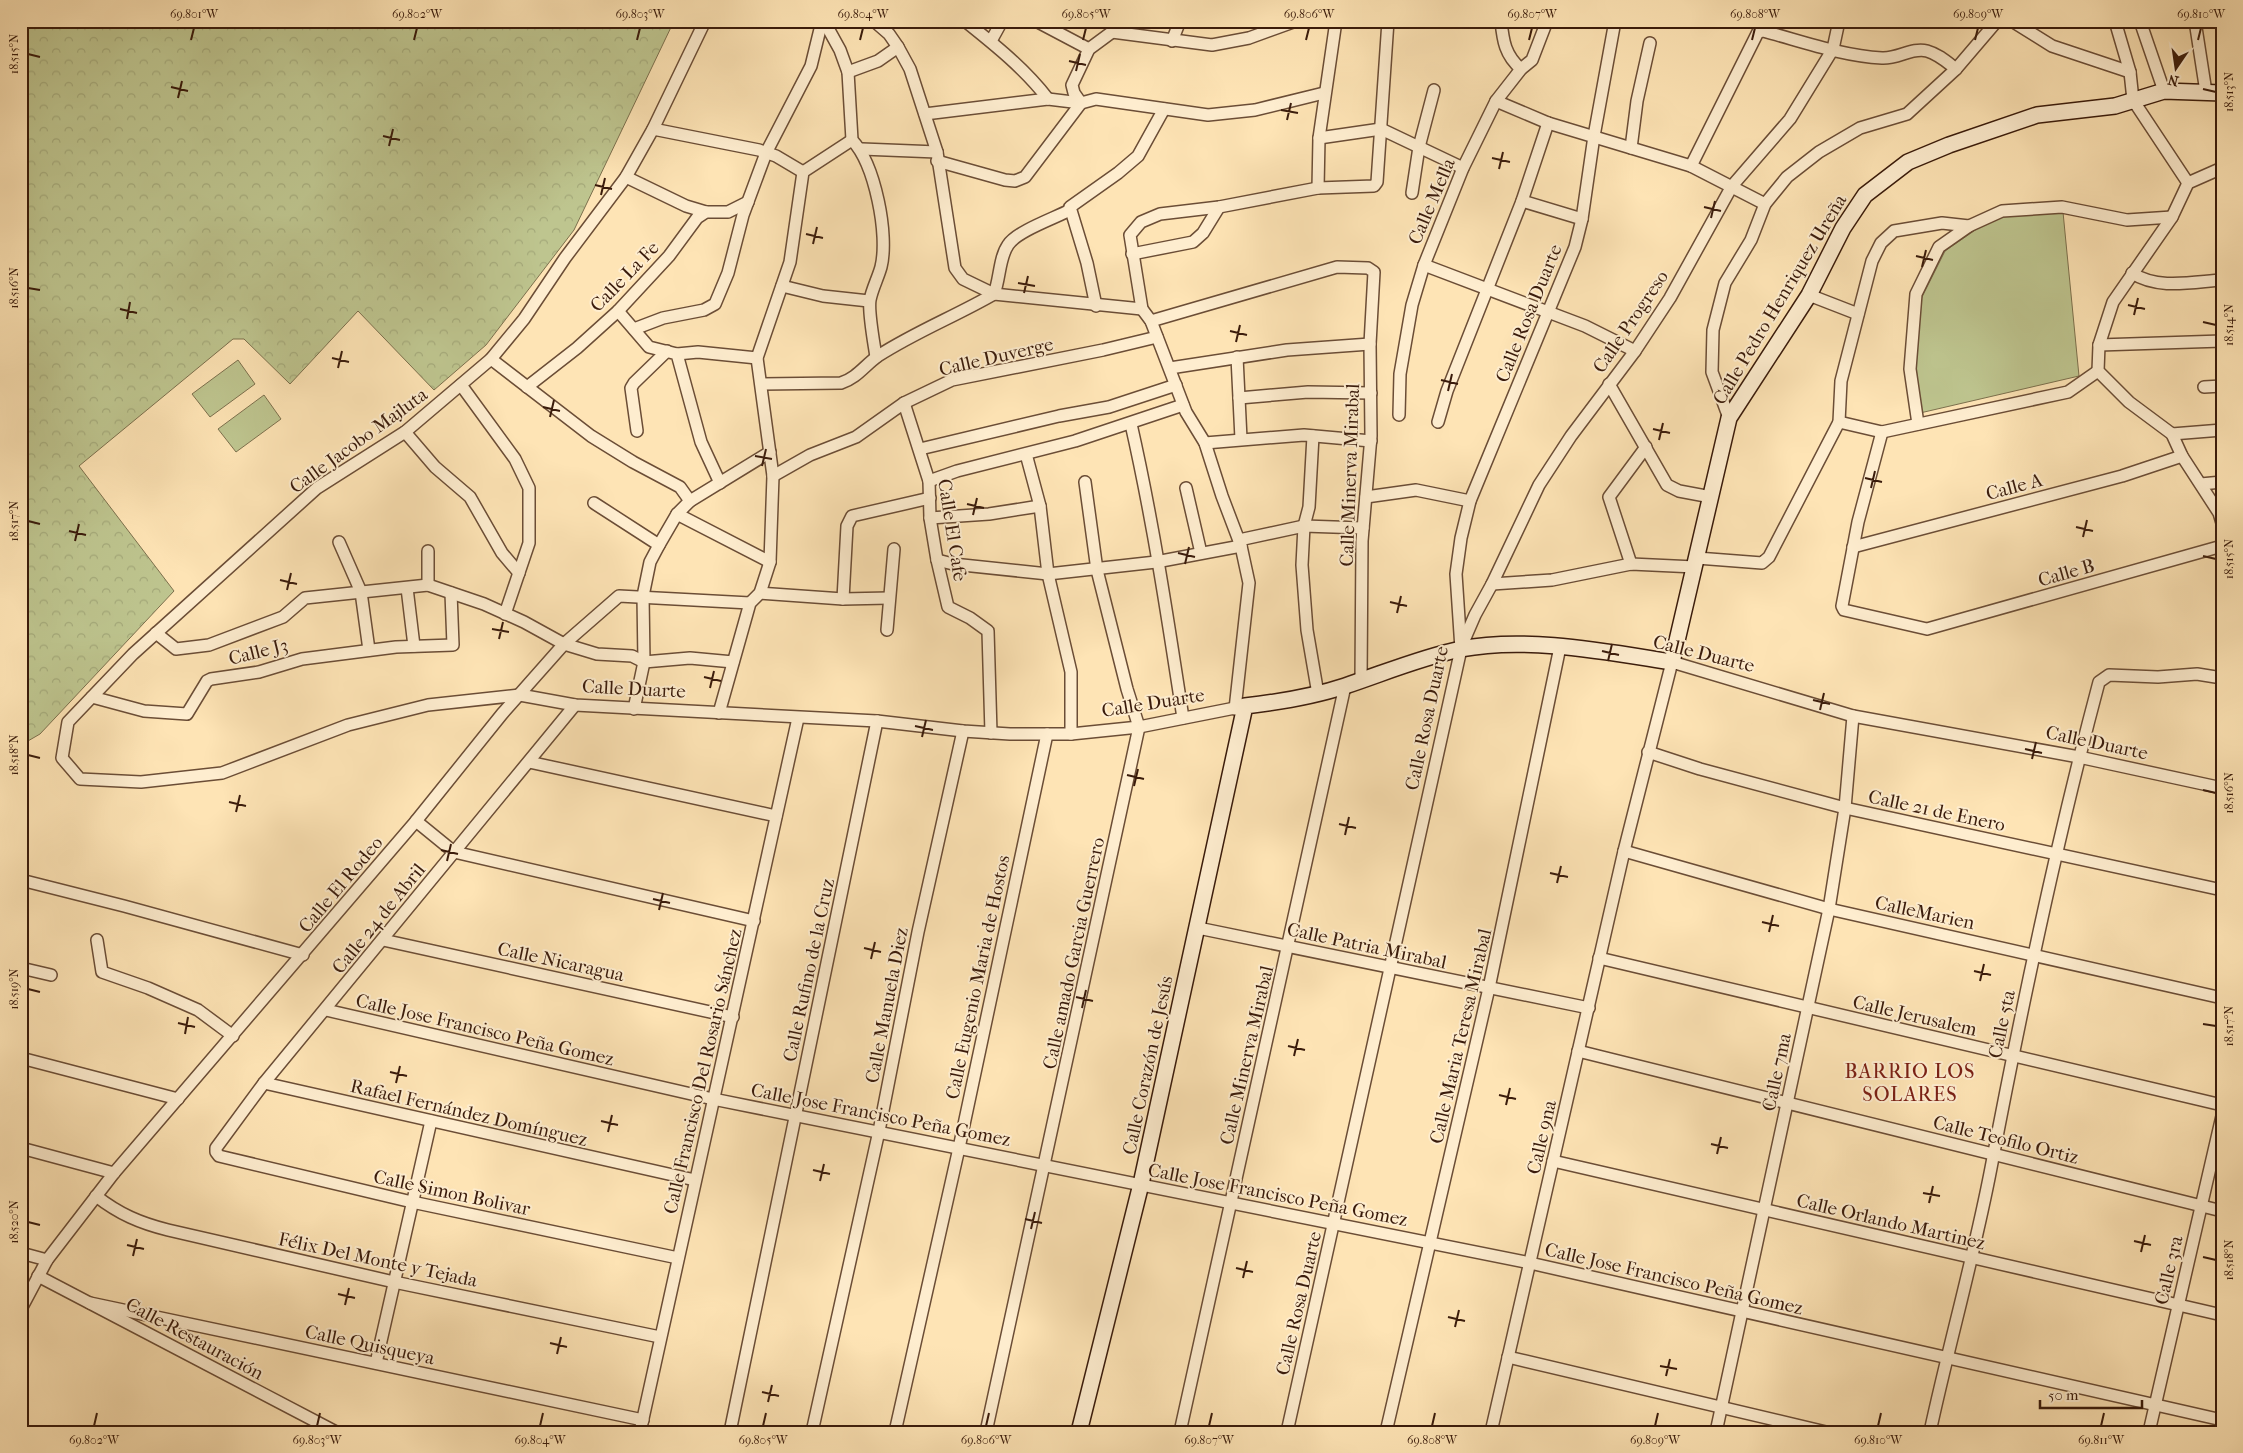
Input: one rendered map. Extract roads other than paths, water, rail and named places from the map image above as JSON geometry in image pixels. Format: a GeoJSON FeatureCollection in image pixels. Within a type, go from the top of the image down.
{"type":"FeatureCollection","features":[{"type":"Feature","properties":{"kind":"street","name":"Calle Jacobo Majluta"},"geometry":{"type":"LineString","coordinates":[[80,779],[62,758],[68,722],[92,697],[156,633],[317,488],[405,432],[491,359],[524,319],[565,258],[626,177],[654,129],[705,21]]}},
{"type":"Feature","properties":{"kind":"street"},"geometry":{"type":"LineString","coordinates":[[823,21],[840,50],[848,72],[852,140],[862,150],[874,183],[884,240],[881,266],[870,301],[876,357]]}},
{"type":"Feature","properties":{"kind":"street"},"geometry":{"type":"LineString","coordinates":[[634,329],[663,318],[704,310],[715,304],[728,273],[748,202],[766,153],[811,66],[823,21]]}},
{"type":"Feature","properties":{"kind":"street"},"geometry":{"type":"LineString","coordinates":[[874,21],[889,34],[910,68],[937,156],[955,268],[963,279],[994,294],[1142,310]]}},
{"type":"Feature","properties":{"kind":"street"},"geometry":{"type":"LineString","coordinates":[[965,21],[991,41],[1033,80],[1048,99]]}},
{"type":"Feature","properties":{"kind":"street"},"geometry":{"type":"LineString","coordinates":[[991,41],[1002,21]]}},
{"type":"Feature","properties":{"kind":"street"},"geometry":{"type":"LineString","coordinates":[[1036,21],[1089,49]]}},
{"type":"Feature","properties":{"kind":"street"},"geometry":{"type":"LineString","coordinates":[[1081,103],[1074,93],[1072,85],[1089,49],[1112,32],[1120,21]]}},
{"type":"Feature","properties":{"kind":"street"},"geometry":{"type":"LineString","coordinates":[[1172,41],[1180,21]]}},
{"type":"Feature","properties":{"kind":"street"},"geometry":{"type":"LineString","coordinates":[[1112,32],[1212,45],[1229,43],[1271,25],[1296,21]]}},
{"type":"Feature","properties":{"kind":"street"},"geometry":{"type":"LineString","coordinates":[[1318,188],[1319,138],[1324,93],[1336,21]]}},
{"type":"Feature","properties":{"kind":"street"},"geometry":{"type":"LineString","coordinates":[[1240,707],[1250,584],[1240,543],[1205,443],[1183,405],[1158,337],[1151,321],[1142,310],[1130,232],[1140,222],[1160,214],[1219,207],[1318,188],[1374,186],[1381,129],[1388,21]]}},
{"type":"Feature","properties":{"kind":"street"},"geometry":{"type":"LineString","coordinates":[[1500,21],[1504,47],[1511,60],[1521,69]]}},
{"type":"Feature","properties":{"kind":"street","name":"Calle Mella"},"geometry":{"type":"LineString","coordinates":[[1398,415],[1400,374],[1412,305],[1424,265],[1463,168],[1496,101],[1521,69],[1532,60],[1547,21]]}},
{"type":"Feature","properties":{"kind":"street","name":"Calle Rosa Duarte"},"geometry":{"type":"LineString","coordinates":[[1287,1432],[1461,649],[1456,574],[1461,538],[1470,501],[1574,247],[1582,219],[1594,136],[1615,21]]}},
{"type":"Feature","properties":{"kind":"street","name":"Calle Progreso"},"geometry":{"type":"LineString","coordinates":[[1461,649],[1475,615],[1492,584],[1539,485],[1609,384],[1635,351],[1670,298],[1732,186],[1790,119],[1833,50],[1839,21]]}},
{"type":"Feature","properties":{"kind":"street"},"geometry":{"type":"LineString","coordinates":[[1729,418],[1712,372],[1713,330],[1725,283],[1751,240],[1766,204],[1788,177],[1819,152],[1860,128],[1907,114],[1956,69],[1997,21]]}},
{"type":"Feature","properties":{"kind":"street"},"geometry":{"type":"LineString","coordinates":[[2012,21],[2052,46],[2130,72]]}},
{"type":"Feature","properties":{"kind":"street"},"geometry":{"type":"LineString","coordinates":[[2115,21],[2130,72],[2133,100],[2188,183]]}},
{"type":"Feature","properties":{"kind":"street"},"geometry":{"type":"LineString","coordinates":[[2140,21],[2164,91]]}},
{"type":"Feature","properties":{"kind":"street"},"geometry":{"type":"LineString","coordinates":[[2195,21],[2206,92]]}},
{"type":"Feature","properties":{"kind":"street"},"geometry":{"type":"LineString","coordinates":[[1691,166],[1758,32],[1762,31],[1833,50],[1884,58],[1918,50],[1938,56],[1956,69]]}},
{"type":"Feature","properties":{"kind":"street"},"geometry":{"type":"LineString","coordinates":[[1631,148],[1637,101],[1650,43]]}},
{"type":"Feature","properties":{"kind":"street"},"geometry":{"type":"LineString","coordinates":[[848,72],[878,61],[898,47]]}},
{"type":"Feature","properties":{"kind":"street"},"geometry":{"type":"LineString","coordinates":[[1412,192],[1419,147],[1434,90]]}},
{"type":"Feature","properties":{"kind":"street","name":"Calle Pedro Henriquez Ureña"},"geometry":{"type":"LineString","coordinates":[[1624,851],[1672,662],[1729,418],[1809,295],[1843,228],[1865,195],[1908,162],[1949,145],[2037,115],[2115,106],[2164,91],[2222,93]]}},
{"type":"Feature","properties":{"kind":"street"},"geometry":{"type":"LineString","coordinates":[[925,114],[1048,99],[1081,103],[1096,99],[1208,115],[1255,110],[1324,93]]}},
{"type":"Feature","properties":{"kind":"street"},"geometry":{"type":"LineString","coordinates":[[1496,101],[1548,122],[1691,166],[1766,204]]}},
{"type":"Feature","properties":{"kind":"street"},"geometry":{"type":"LineString","coordinates":[[862,150],[937,156],[1005,180],[1015,181],[1025,177],[1081,103]]}},
{"type":"Feature","properties":{"kind":"street"},"geometry":{"type":"LineString","coordinates":[[1096,306],[1087,263],[1070,210],[1071,205],[1118,173],[1138,156],[1164,109]]}},
{"type":"Feature","properties":{"kind":"street"},"geometry":{"type":"LineString","coordinates":[[1438,422],[1447,391],[1522,201],[1548,122]]}},
{"type":"Feature","properties":{"kind":"street"},"geometry":{"type":"LineString","coordinates":[[654,129],[766,153],[776,156],[803,172]]}},
{"type":"Feature","properties":{"kind":"street"},"geometry":{"type":"LineString","coordinates":[[1319,138],[1381,129],[1463,168]]}},
{"type":"Feature","properties":{"kind":"street"},"geometry":{"type":"LineString","coordinates":[[719,713],[750,603],[760,592],[770,562],[773,476],[757,358],[790,262],[803,172],[852,140]]}},
{"type":"Feature","properties":{"kind":"street"},"geometry":{"type":"LineString","coordinates":[[2222,168],[2188,183],[2172,217],[2113,302],[2099,345],[2098,372],[2129,402],[2172,434],[2182,456],[2202,484],[2219,513],[2222,523]]}},
{"type":"Feature","properties":{"kind":"street"},"geometry":{"type":"LineString","coordinates":[[626,177],[686,206],[706,212],[728,212],[748,202]]}},
{"type":"Feature","properties":{"kind":"street"},"geometry":{"type":"LineString","coordinates":[[1522,201],[1582,219]]}},
{"type":"Feature","properties":{"kind":"street"},"geometry":{"type":"LineString","coordinates":[[1132,254],[1193,242],[1203,233],[1219,207]]}},
{"type":"Feature","properties":{"kind":"street"},"geometry":{"type":"LineString","coordinates":[[1918,424],[1910,369],[1916,294],[1939,247],[1969,226],[2002,211],[2062,207],[2127,220],[2172,217]]}},
{"type":"Feature","properties":{"kind":"street"},"geometry":{"type":"LineString","coordinates":[[762,384],[841,383],[851,380],[876,357],[994,294],[1000,278],[1002,258],[1008,244],[1017,236],[1070,210]]}},
{"type":"Feature","properties":{"kind":"street","name":"Calle La Fe"},"geometry":{"type":"LineString","coordinates":[[527,386],[577,348],[618,311],[669,256],[697,218],[706,212]]}},
{"type":"Feature","properties":{"kind":"street"},"geometry":{"type":"LineString","coordinates":[[1492,584],[1552,580],[1631,564],[1762,563],[1769,557],[1839,422],[1841,382],[1872,261],[1881,243],[1894,231],[1942,223],[1969,226]]}},
{"type":"Feature","properties":{"kind":"street"},"geometry":{"type":"LineString","coordinates":[[1424,265],[1585,326],[1635,351]]}},
{"type":"Feature","properties":{"kind":"street","name":"Calle Minerva Mirabal"},"geometry":{"type":"LineString","coordinates":[[1151,321],[1337,267],[1368,268],[1374,272],[1370,344],[1371,441],[1363,528],[1361,680]]}},
{"type":"Feature","properties":{"kind":"street"},"geometry":{"type":"LineString","coordinates":[[2132,273],[2143,281],[2158,284],[2222,280]]}},
{"type":"Feature","properties":{"kind":"street"},"geometry":{"type":"LineString","coordinates":[[782,286],[823,296],[870,301]]}},
{"type":"Feature","properties":{"kind":"street"},"geometry":{"type":"LineString","coordinates":[[1809,295],[1858,314]]}},
{"type":"Feature","properties":{"kind":"street"},"geometry":{"type":"LineString","coordinates":[[618,311],[649,347],[672,352],[698,352],[757,358]]}},
{"type":"Feature","properties":{"kind":"street","name":"Calle Duverge"},"geometry":{"type":"LineString","coordinates":[[773,476],[810,455],[856,436],[904,403],[952,380],[1158,337]]}},
{"type":"Feature","properties":{"kind":"street"},"geometry":{"type":"LineString","coordinates":[[2099,345],[2156,345],[2222,341]]}},
{"type":"Feature","properties":{"kind":"street"},"geometry":{"type":"LineString","coordinates":[[1170,368],[1237,357],[1370,344]]}},
{"type":"Feature","properties":{"kind":"street"},"geometry":{"type":"LineString","coordinates":[[637,431],[632,388],[634,383],[672,352]]}},
{"type":"Feature","properties":{"kind":"street"},"geometry":{"type":"LineString","coordinates":[[672,352],[701,442],[720,483]]}},
{"type":"Feature","properties":{"kind":"street"},"geometry":{"type":"LineString","coordinates":[[1237,357],[1241,439]]}},
{"type":"Feature","properties":{"kind":"street"},"geometry":{"type":"LineString","coordinates":[[491,359],[591,436],[633,462],[680,487],[690,501]]}},
{"type":"Feature","properties":{"kind":"street"},"geometry":{"type":"LineString","coordinates":[[1839,422],[1882,432],[2068,392],[2098,372]]}},
{"type":"Feature","properties":{"kind":"street"},"geometry":{"type":"LineString","coordinates":[[1609,384],[1667,485],[1679,491],[1711,497]]}},
{"type":"Feature","properties":{"kind":"street"},"geometry":{"type":"LineString","coordinates":[[461,385],[515,459],[529,488],[529,543],[504,614]]}},
{"type":"Feature","properties":{"kind":"street"},"geometry":{"type":"LineString","coordinates":[[920,448],[1058,416],[1109,407],[1176,385]]}},
{"type":"Feature","properties":{"kind":"street"},"geometry":{"type":"LineString","coordinates":[[2204,387],[2222,386]]}},
{"type":"Feature","properties":{"kind":"street"},"geometry":{"type":"LineString","coordinates":[[1239,398],[1308,392],[1371,393]]}},
{"type":"Feature","properties":{"kind":"street","name":"Calle El Cafe"},"geometry":{"type":"LineString","coordinates":[[904,403],[920,448],[929,481],[930,518],[948,607],[970,618],[988,631],[991,733]]}},
{"type":"Feature","properties":{"kind":"street"},"geometry":{"type":"LineString","coordinates":[[929,481],[957,471],[1026,454],[1131,424],[1183,405]]}},
{"type":"Feature","properties":{"kind":"street"},"geometry":{"type":"LineString","coordinates":[[1131,424],[1143,479],[1156,562],[1168,619],[1182,718]]}},
{"type":"Feature","properties":{"kind":"street"},"geometry":{"type":"LineString","coordinates":[[2172,434],[2222,430]]}},
{"type":"Feature","properties":{"kind":"street"},"geometry":{"type":"LineString","coordinates":[[405,432],[436,467],[470,497],[502,553],[519,573]]}},
{"type":"Feature","properties":{"kind":"street"},"geometry":{"type":"LineString","coordinates":[[1853,547],[1882,432]]}},
{"type":"Feature","properties":{"kind":"street"},"geometry":{"type":"LineString","coordinates":[[1205,443],[1241,439],[1313,436],[1371,441]]}},
{"type":"Feature","properties":{"kind":"street"},"geometry":{"type":"LineString","coordinates":[[1313,436],[1309,507],[1304,526],[1302,565],[1307,630],[1318,694]]}},
{"type":"Feature","properties":{"kind":"street"},"geometry":{"type":"LineString","coordinates":[[1631,564],[1609,497],[1646,446]]}},
{"type":"Feature","properties":{"kind":"street"},"geometry":{"type":"LineString","coordinates":[[634,709],[644,662],[642,596],[650,562],[677,514],[690,501],[770,452]]}},
{"type":"Feature","properties":{"kind":"street"},"geometry":{"type":"LineString","coordinates":[[1026,454],[1040,506],[1048,574],[1070,672],[1071,734]]}},
{"type":"Feature","properties":{"kind":"street","name":"Calle A"},"geometry":{"type":"LineString","coordinates":[[1853,547],[2122,476],[2182,456]]}},
{"type":"Feature","properties":{"kind":"street","name":"Calle amado Garcia Guerrero"},"geometry":{"type":"LineString","coordinates":[[986,1432],[1139,727],[1127,689],[1097,570],[1085,482]]}},
{"type":"Feature","properties":{"kind":"street"},"geometry":{"type":"LineString","coordinates":[[2202,484],[2222,482]]}},
{"type":"Feature","properties":{"kind":"street"},"geometry":{"type":"LineString","coordinates":[[1186,488],[1201,553]]}},
{"type":"Feature","properties":{"kind":"street"},"geometry":{"type":"LineString","coordinates":[[1366,497],[1416,490],[1470,501]]}},
{"type":"Feature","properties":{"kind":"street"},"geometry":{"type":"LineString","coordinates":[[843,599],[848,526],[852,516],[930,498]]}},
{"type":"Feature","properties":{"kind":"street"},"geometry":{"type":"LineString","coordinates":[[594,503],[659,545]]}},
{"type":"Feature","properties":{"kind":"street"},"geometry":{"type":"LineString","coordinates":[[930,518],[989,514],[1040,506]]}},
{"type":"Feature","properties":{"kind":"street"},"geometry":{"type":"LineString","coordinates":[[677,514],[770,562]]}},
{"type":"Feature","properties":{"kind":"street"},"geometry":{"type":"LineString","coordinates":[[937,560],[953,564],[1048,574],[1156,562],[1201,553],[1304,526],[1363,528]]}},
{"type":"Feature","properties":{"kind":"street"},"geometry":{"type":"LineString","coordinates":[[339,542],[360,592],[369,650]]}},
{"type":"Feature","properties":{"kind":"street","name":"Calle B"},"geometry":{"type":"LineString","coordinates":[[1853,547],[1842,606],[1844,610],[1919,628],[1934,627],[2222,546]]}},
{"type":"Feature","properties":{"kind":"street"},"geometry":{"type":"LineString","coordinates":[[887,630],[894,549]]}},
{"type":"Feature","properties":{"kind":"street"},"geometry":{"type":"LineString","coordinates":[[428,551],[428,586]]}},
{"type":"Feature","properties":{"kind":"street"},"geometry":{"type":"LineString","coordinates":[[156,633],[176,649],[210,645],[283,617],[305,598],[428,586],[484,604],[564,644],[597,654],[632,656],[644,662],[690,658],[733,662]]}},
{"type":"Feature","properties":{"kind":"street"},"geometry":{"type":"LineString","coordinates":[[407,588],[414,646]]}},
{"type":"Feature","properties":{"kind":"street"},"geometry":{"type":"LineString","coordinates":[[760,592],[843,599],[889,598]]}},
{"type":"Feature","properties":{"kind":"street","name":"Calle J3"},"geometry":{"type":"LineString","coordinates":[[92,697],[144,711],[187,714],[207,681],[211,679],[258,672],[302,659],[369,650],[453,645],[451,593]]}},
{"type":"Feature","properties":{"kind":"street","name":"Calle El Rodeo"},"geometry":{"type":"LineString","coordinates":[[21,1309],[47,1260],[114,1173],[302,956],[416,821],[502,714],[564,644],[619,596],[750,603]]}},
{"type":"Feature","properties":{"kind":"street","name":"Calle Duarte"},"geometry":{"type":"LineString","coordinates":[[80,779],[141,782],[222,773],[348,725],[428,704],[520,695],[575,705],[798,718],[877,720],[991,733],[1071,734],[1139,727],[1240,707],[1287,702],[1345,686],[1461,649],[1510,645],[1560,647],[1672,662],[1853,716],[2079,757],[2222,788]]}},
{"type":"Feature","properties":{"kind":"street","name":"Calle Maria Teresa Mirabal"},"geometry":{"type":"LineString","coordinates":[[1386,1432],[1490,988],[1560,647]]}},
{"type":"Feature","properties":{"kind":"street","name":"Calle 5ta"},"geometry":{"type":"LineString","coordinates":[[1930,1432],[1970,1257],[2033,954],[2079,757],[2099,682],[2109,675],[2158,677],[2197,674],[2222,678]]}},
{"type":"Feature","properties":{"kind":"street","name":"Calle Minerva Mirabal"},"geometry":{"type":"LineString","coordinates":[[1180,1432],[1289,947],[1345,686]]}},
{"type":"Feature","properties":{"kind":"street","name":"Calle 24 de Abril"},"geometry":{"type":"LineString","coordinates":[[219,1156],[216,1148],[264,1083],[575,705]]}},
{"type":"Feature","properties":{"kind":"street","name":"Calle Corazón de Jesús"},"geometry":{"type":"LineString","coordinates":[[1079,1432],[1141,1184],[1198,928],[1240,707]]}},
{"type":"Feature","properties":{"kind":"street","name":"Calle 7ma"},"geometry":{"type":"LineString","coordinates":[[1716,1432],[1829,909],[1845,808],[1853,716]]}},
{"type":"Feature","properties":{"kind":"street","name":"Calle Francisco Del Rosario Sánchez"},"geometry":{"type":"LineString","coordinates":[[640,1432],[798,718]]}},
{"type":"Feature","properties":{"kind":"street","name":"Calle Rufino de la Cruz"},"geometry":{"type":"LineString","coordinates":[[730,1432],[877,720]]}},
{"type":"Feature","properties":{"kind":"street","name":"Calle Manuela Diez"},"geometry":{"type":"LineString","coordinates":[[812,1432],[879,1132],[918,932],[963,731]]}},
{"type":"Feature","properties":{"kind":"street","name":"Calle Eugenio Maria de Hostos"},"geometry":{"type":"LineString","coordinates":[[895,1432],[959,1148],[1047,734]]}},
{"type":"Feature","properties":{"kind":"street","name":"Calle 21 de Enero"},"geometry":{"type":"LineString","coordinates":[[1648,752],[1700,769],[1845,808],[2056,852],[2222,890]]}},
{"type":"Feature","properties":{"kind":"street"},"geometry":{"type":"LineString","coordinates":[[528,762],[776,816]]}},
{"type":"Feature","properties":{"kind":"street"},"geometry":{"type":"LineString","coordinates":[[416,821],[454,852],[754,921]]}},
{"type":"Feature","properties":{"kind":"street","name":"CalleMarien"},"geometry":{"type":"LineString","coordinates":[[1624,851],[1829,909],[2222,998]]}},
{"type":"Feature","properties":{"kind":"street","name":"Calle 9na"},"geometry":{"type":"LineString","coordinates":[[1491,1432],[1624,851]]}},
{"type":"Feature","properties":{"kind":"street"},"geometry":{"type":"LineString","coordinates":[[21,880],[124,906],[302,956]]}},
{"type":"Feature","properties":{"kind":"street","name":"Calle Patria Mirabal"},"geometry":{"type":"LineString","coordinates":[[1198,928],[1589,1008]]}},
{"type":"Feature","properties":{"kind":"street"},"geometry":{"type":"LineString","coordinates":[[97,940],[102,972],[148,988],[198,1010],[233,1036]]}},
{"type":"Feature","properties":{"kind":"street","name":"Calle Nicaragua"},"geometry":{"type":"LineString","coordinates":[[383,940],[732,1017]]}},
{"type":"Feature","properties":{"kind":"street","name":"Calle Jerusalem"},"geometry":{"type":"LineString","coordinates":[[1599,958],[2222,1105]]}},
{"type":"Feature","properties":{"kind":"street"},"geometry":{"type":"LineString","coordinates":[[21,968],[51,975]]}},
{"type":"Feature","properties":{"kind":"street","name":"Calle Jose Francisco Peña Gomez"},"geometry":{"type":"LineString","coordinates":[[326,1010],[713,1099],[1530,1263],[2222,1420]]}},
{"type":"Feature","properties":{"kind":"street","name":"Calle Teofilo Ortiz"},"geometry":{"type":"LineString","coordinates":[[1578,1052],[2222,1211]]}},
{"type":"Feature","properties":{"kind":"street"},"geometry":{"type":"LineString","coordinates":[[21,1058],[178,1099]]}},
{"type":"Feature","properties":{"kind":"street","name":"Rafael Fernández Domínguez"},"geometry":{"type":"LineString","coordinates":[[264,1083],[430,1122],[695,1180]]}},
{"type":"Feature","properties":{"kind":"street","name":"Calle 3ra"},"geometry":{"type":"LineString","coordinates":[[2149,1432],[2222,1116]]}},
{"type":"Feature","properties":{"kind":"street"},"geometry":{"type":"LineString","coordinates":[[376,1362],[430,1122]]}},
{"type":"Feature","properties":{"kind":"street"},"geometry":{"type":"LineString","coordinates":[[21,1148],[114,1173]]}},
{"type":"Feature","properties":{"kind":"street","name":"Calle Simon Bolivar"},"geometry":{"type":"LineString","coordinates":[[219,1156],[412,1202],[678,1258]]}},
{"type":"Feature","properties":{"kind":"street","name":"Calle Orlando Martinez"},"geometry":{"type":"LineString","coordinates":[[1553,1161],[2222,1315]]}},
{"type":"Feature","properties":{"kind":"street","name":"Félix Del Monte y Tejada"},"geometry":{"type":"LineString","coordinates":[[96,1196],[123,1216],[142,1224],[394,1282],[660,1338]]}},
{"type":"Feature","properties":{"kind":"street"},"geometry":{"type":"LineString","coordinates":[[21,1253],[47,1260]]}},
{"type":"Feature","properties":{"kind":"street","name":"Calle Restauración"},"geometry":{"type":"LineString","coordinates":[[38,1276],[336,1432]]}},
{"type":"Feature","properties":{"kind":"street","name":"Calle Quisqueya"},"geometry":{"type":"LineString","coordinates":[[90,1303],[643,1420]]}},
{"type":"Feature","properties":{"kind":"street"},"geometry":{"type":"LineString","coordinates":[[1508,1357],[1826,1432]]}},
{"type":"Feature","properties":{"kind":"district","name":"BARRIO LOS SOLARES"},"geometry":{"type":"Point","coordinates":[1910,1082]}}]}
